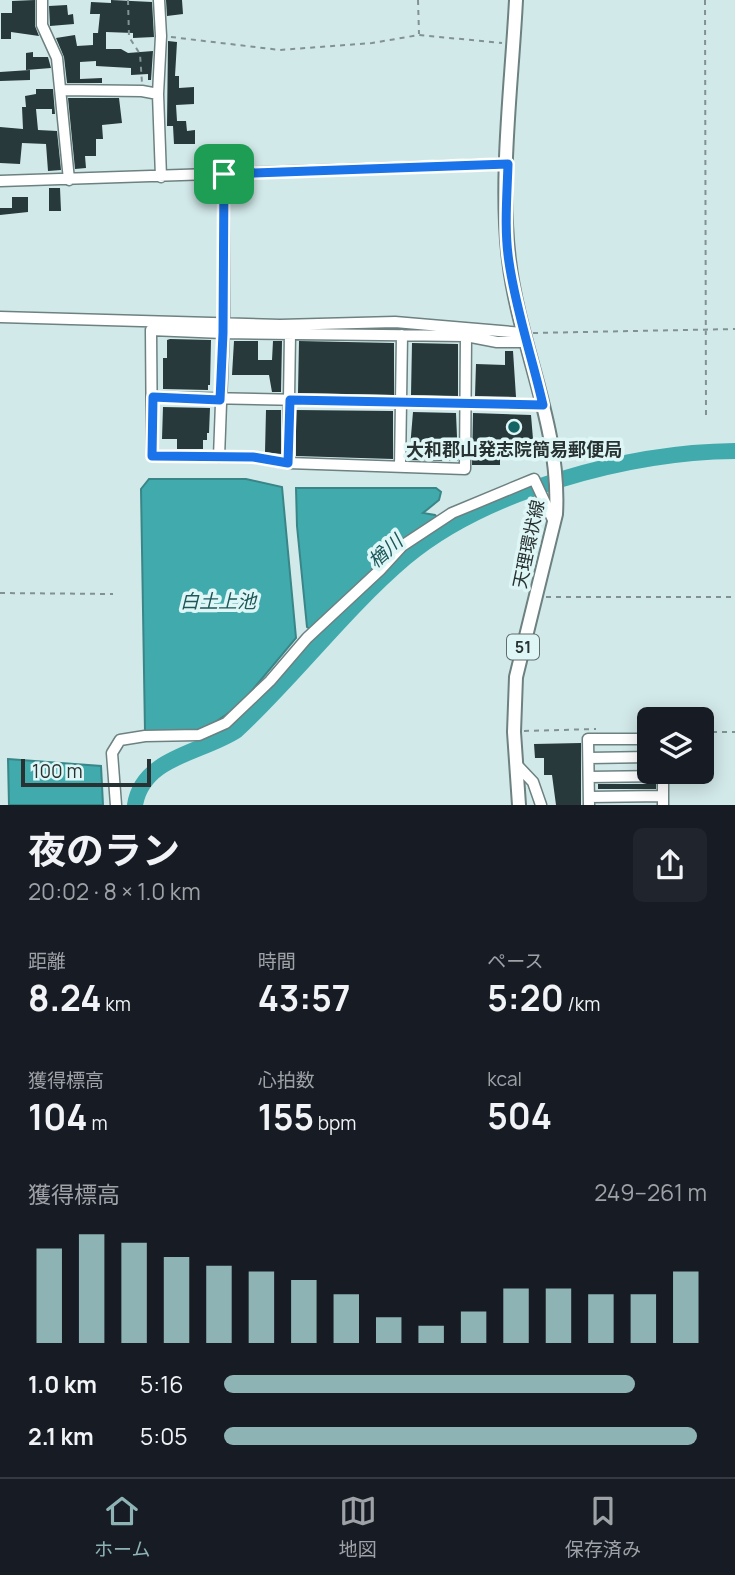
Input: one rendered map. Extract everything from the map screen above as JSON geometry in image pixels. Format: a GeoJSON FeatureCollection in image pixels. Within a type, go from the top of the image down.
{"type":"FeatureCollection","features":[{"type":"Feature","properties":{"kind":"main road","name":"天理環状線"},"geometry":{"type":"LineString","coordinates":[[516,0],[506,230],[509,261],[524,337],[543,405],[557,474],[554,522],[516,677],[514,732],[519,805]]}},
{"type":"Feature","properties":{"kind":"street"},"geometry":{"type":"LineString","coordinates":[[43,0],[43,24],[57,58],[69,180]]}},
{"type":"Feature","properties":{"kind":"street"},"geometry":{"type":"LineString","coordinates":[[159,0],[161,36],[158,94],[162,177]]}},
{"type":"Feature","properties":{"kind":"street"},"geometry":{"type":"LineString","coordinates":[[61,90],[142,91],[158,94]]}},
{"type":"Feature","properties":{"kind":"street"},"geometry":{"type":"LineString","coordinates":[[0,181],[508,164]]}},
{"type":"Feature","properties":{"kind":"street"},"geometry":{"type":"LineString","coordinates":[[219,457],[224,328],[224,174]]}},
{"type":"Feature","properties":{"kind":"street"},"geometry":{"type":"LineString","coordinates":[[0,317],[224,328],[290,334],[466,336],[497,342],[524,337]]}},
{"type":"Feature","properties":{"kind":"street"},"geometry":{"type":"LineString","coordinates":[[466,336],[465,469],[288,463],[253,457],[152,456],[151,330],[396,322],[524,337]]}},
{"type":"Feature","properties":{"kind":"street"},"geometry":{"type":"LineString","coordinates":[[288,463],[290,334]]}},
{"type":"Feature","properties":{"kind":"street"},"geometry":{"type":"LineString","coordinates":[[400,467],[402,335]]}},
{"type":"Feature","properties":{"kind":"street"},"geometry":{"type":"LineString","coordinates":[[153,397],[543,405]]}},
{"type":"Feature","properties":{"kind":"street"},"geometry":{"type":"LineString","coordinates":[[116,805],[112,753],[120,740],[145,736],[199,735],[226,723],[271,681],[307,638],[402,546],[442,520],[534,479],[554,522]]}},
{"type":"Feature","properties":{"kind":"street"},"geometry":{"type":"LineString","coordinates":[[637,739],[588,739],[589,801],[663,800]]}},
{"type":"Feature","properties":{"kind":"street"},"geometry":{"type":"LineString","coordinates":[[589,758],[637,757]]}},
{"type":"Feature","properties":{"kind":"street"},"geometry":{"type":"LineString","coordinates":[[516,764],[533,782],[541,805]]}},
{"type":"Feature","properties":{"kind":"street"},"geometry":{"type":"LineString","coordinates":[[589,777],[637,775]]}},
{"type":"Feature","properties":{"kind":"path"},"geometry":{"type":"LineString","coordinates":[[128,0],[129,37],[140,54],[142,91]]}},
{"type":"Feature","properties":{"kind":"path"},"geometry":{"type":"LineString","coordinates":[[418,0],[419,35]]}},
{"type":"Feature","properties":{"kind":"path"},"geometry":{"type":"LineString","coordinates":[[705,0],[706,416]]}},
{"type":"Feature","properties":{"kind":"path"},"geometry":{"type":"LineString","coordinates":[[161,36],[280,50],[372,43],[419,35],[488,44],[514,43]]}},
{"type":"Feature","properties":{"kind":"path"},"geometry":{"type":"LineString","coordinates":[[524,337],[735,329]]}},
{"type":"Feature","properties":{"kind":"path"},"geometry":{"type":"LineString","coordinates":[[0,593],[113,594]]}},
{"type":"Feature","properties":{"kind":"path"},"geometry":{"type":"LineString","coordinates":[[535,597],[735,597]]}},
{"type":"Feature","properties":{"kind":"path"},"geometry":{"type":"LineString","coordinates":[[514,732],[599,729]]}},
{"type":"Feature","properties":{"kind":"path"},"geometry":{"type":"LineString","coordinates":[[714,732],[735,732]]}},
{"type":"Feature","properties":{"kind":"water","name":"白土上池"},"geometry":{"type":"Polygon","coordinates":[[[149,479],[246,479],[282,487],[296,638],[239,706],[202,731],[145,732],[141,489],[149,479]]]}},
{"type":"Feature","properties":{"kind":"water","name":"白土上池"},"geometry":{"type":"Polygon","coordinates":[[[296,488],[436,488],[441,492],[439,500],[423,513],[435,515],[438,519],[407,538],[372,567],[372,574],[313,631],[307,627],[296,488]]]}},
{"type":"Feature","properties":{"kind":"water"},"geometry":{"type":"Polygon","coordinates":[[[8,759],[101,766],[103,805],[9,805],[8,759]]]}},
{"type":"Feature","properties":{"kind":"building"},"geometry":{"type":"Polygon","coordinates":[[[35,0],[35,26],[39,36],[11,32],[11,39],[1,39],[1,13],[12,13],[12,1],[35,0]]]}},
{"type":"Feature","properties":{"kind":"building"},"geometry":{"type":"Polygon","coordinates":[[[111,0],[152,2],[154,37],[133,38],[133,33],[106,32],[106,49],[121,49],[128,53],[153,51],[151,80],[148,80],[148,74],[131,75],[131,68],[96,66],[96,61],[80,62],[80,79],[102,78],[102,83],[67,83],[64,57],[56,38],[75,35],[77,46],[93,45],[93,33],[98,33],[100,14],[90,14],[91,2],[111,3],[111,0]]]}},
{"type":"Feature","properties":{"kind":"building"},"geometry":{"type":"Polygon","coordinates":[[[166,0],[182,0],[183,14],[167,16],[166,0]]]}},
{"type":"Feature","properties":{"kind":"building"},"geometry":{"type":"Polygon","coordinates":[[[67,5],[68,15],[73,14],[74,24],[50,26],[49,6],[67,5]]]}},
{"type":"Feature","properties":{"kind":"building"},"geometry":{"type":"Polygon","coordinates":[[[168,41],[177,42],[175,76],[179,76],[179,88],[194,87],[194,104],[176,105],[177,121],[186,121],[187,131],[195,130],[195,144],[174,144],[173,126],[167,126],[168,41]]]}},
{"type":"Feature","properties":{"kind":"building"},"geometry":{"type":"Polygon","coordinates":[[[33,52],[33,57],[48,57],[51,68],[26,70],[26,53],[33,52]]]}},
{"type":"Feature","properties":{"kind":"building"},"geometry":{"type":"Polygon","coordinates":[[[30,70],[30,80],[0,81],[0,72],[30,70]]]}},
{"type":"Feature","properties":{"kind":"building"},"geometry":{"type":"Polygon","coordinates":[[[36,89],[53,89],[55,114],[52,114],[52,109],[36,109],[38,130],[57,131],[61,170],[48,171],[46,144],[22,143],[20,164],[0,163],[0,127],[23,129],[22,107],[26,107],[25,96],[36,94],[36,89]]]}},
{"type":"Feature","properties":{"kind":"building"},"geometry":{"type":"Polygon","coordinates":[[[68,98],[119,98],[122,123],[102,125],[103,139],[96,139],[96,156],[85,156],[86,168],[75,169],[68,98]]]}},
{"type":"Feature","properties":{"kind":"building"},"geometry":{"type":"Polygon","coordinates":[[[49,188],[60,188],[61,211],[49,211],[49,188]]]}},
{"type":"Feature","properties":{"kind":"building"},"geometry":{"type":"Polygon","coordinates":[[[12,197],[28,197],[28,212],[0,215],[0,208],[12,208],[12,197]]]}},
{"type":"Feature","properties":{"kind":"building"},"geometry":{"type":"Polygon","coordinates":[[[167,340],[211,340],[208,390],[163,389],[163,358],[167,358],[167,340]]]}},
{"type":"Feature","properties":{"kind":"building"},"geometry":{"type":"Polygon","coordinates":[[[234,341],[258,341],[258,360],[272,360],[273,341],[282,341],[281,392],[272,392],[269,375],[232,375],[234,341]]]}},
{"type":"Feature","properties":{"kind":"building"},"geometry":{"type":"Polygon","coordinates":[[[299,341],[394,343],[394,395],[298,393],[299,341]]]}},
{"type":"Feature","properties":{"kind":"building"},"geometry":{"type":"Polygon","coordinates":[[[412,343],[458,344],[458,396],[411,395],[412,343]]]}},
{"type":"Feature","properties":{"kind":"building"},"geometry":{"type":"Polygon","coordinates":[[[505,351],[513,351],[516,397],[475,396],[476,364],[505,365],[505,351]]]}},
{"type":"Feature","properties":{"kind":"building"},"geometry":{"type":"Polygon","coordinates":[[[163,407],[210,408],[209,433],[207,440],[203,440],[203,449],[177,449],[177,439],[162,439],[163,407]]]}},
{"type":"Feature","properties":{"kind":"building"},"geometry":{"type":"Polygon","coordinates":[[[266,410],[281,410],[281,454],[265,452],[266,410]]]}},
{"type":"Feature","properties":{"kind":"building"},"geometry":{"type":"Polygon","coordinates":[[[296,410],[393,411],[393,459],[296,456],[296,410]]]}},
{"type":"Feature","properties":{"kind":"building"},"geometry":{"type":"Polygon","coordinates":[[[413,412],[456,413],[458,461],[409,460],[413,412]]]}},
{"type":"Feature","properties":{"kind":"building"},"geometry":{"type":"Polygon","coordinates":[[[473,413],[531,415],[533,439],[514,439],[514,451],[500,451],[500,465],[472,465],[473,413]]]}},
{"type":"Feature","properties":{"kind":"building"},"geometry":{"type":"Polygon","coordinates":[[[581,743],[581,805],[556,805],[552,775],[544,775],[544,758],[535,758],[534,744],[581,743]]]}},
{"type":"Feature","properties":{"kind":"building"},"geometry":{"type":"Polygon","coordinates":[[[598,784],[656,784],[656,789],[598,789],[598,784]]]}},
{"type":"Feature","properties":{"kind":"waterway","name":"楢川"},"geometry":{"type":"LineString","coordinates":[[135,805],[140,789],[162,766],[237,730],[383,578],[438,534],[476,513],[561,479],[651,459],[735,451]]}},
{"type":"Feature","properties":{"kind":"place","name":"大和郡山発志院簡易郵便局"},"geometry":{"type":"Point","coordinates":[514,427]}},
{"type":"Feature","properties":{"kind":"route"},"geometry":{"type":"LineString","coordinates":[[508,164],[506,230],[509,261],[523,332],[543,405],[290,400],[288,463],[253,457],[152,456],[153,397],[220,400],[224,174],[508,164]]}}]}
